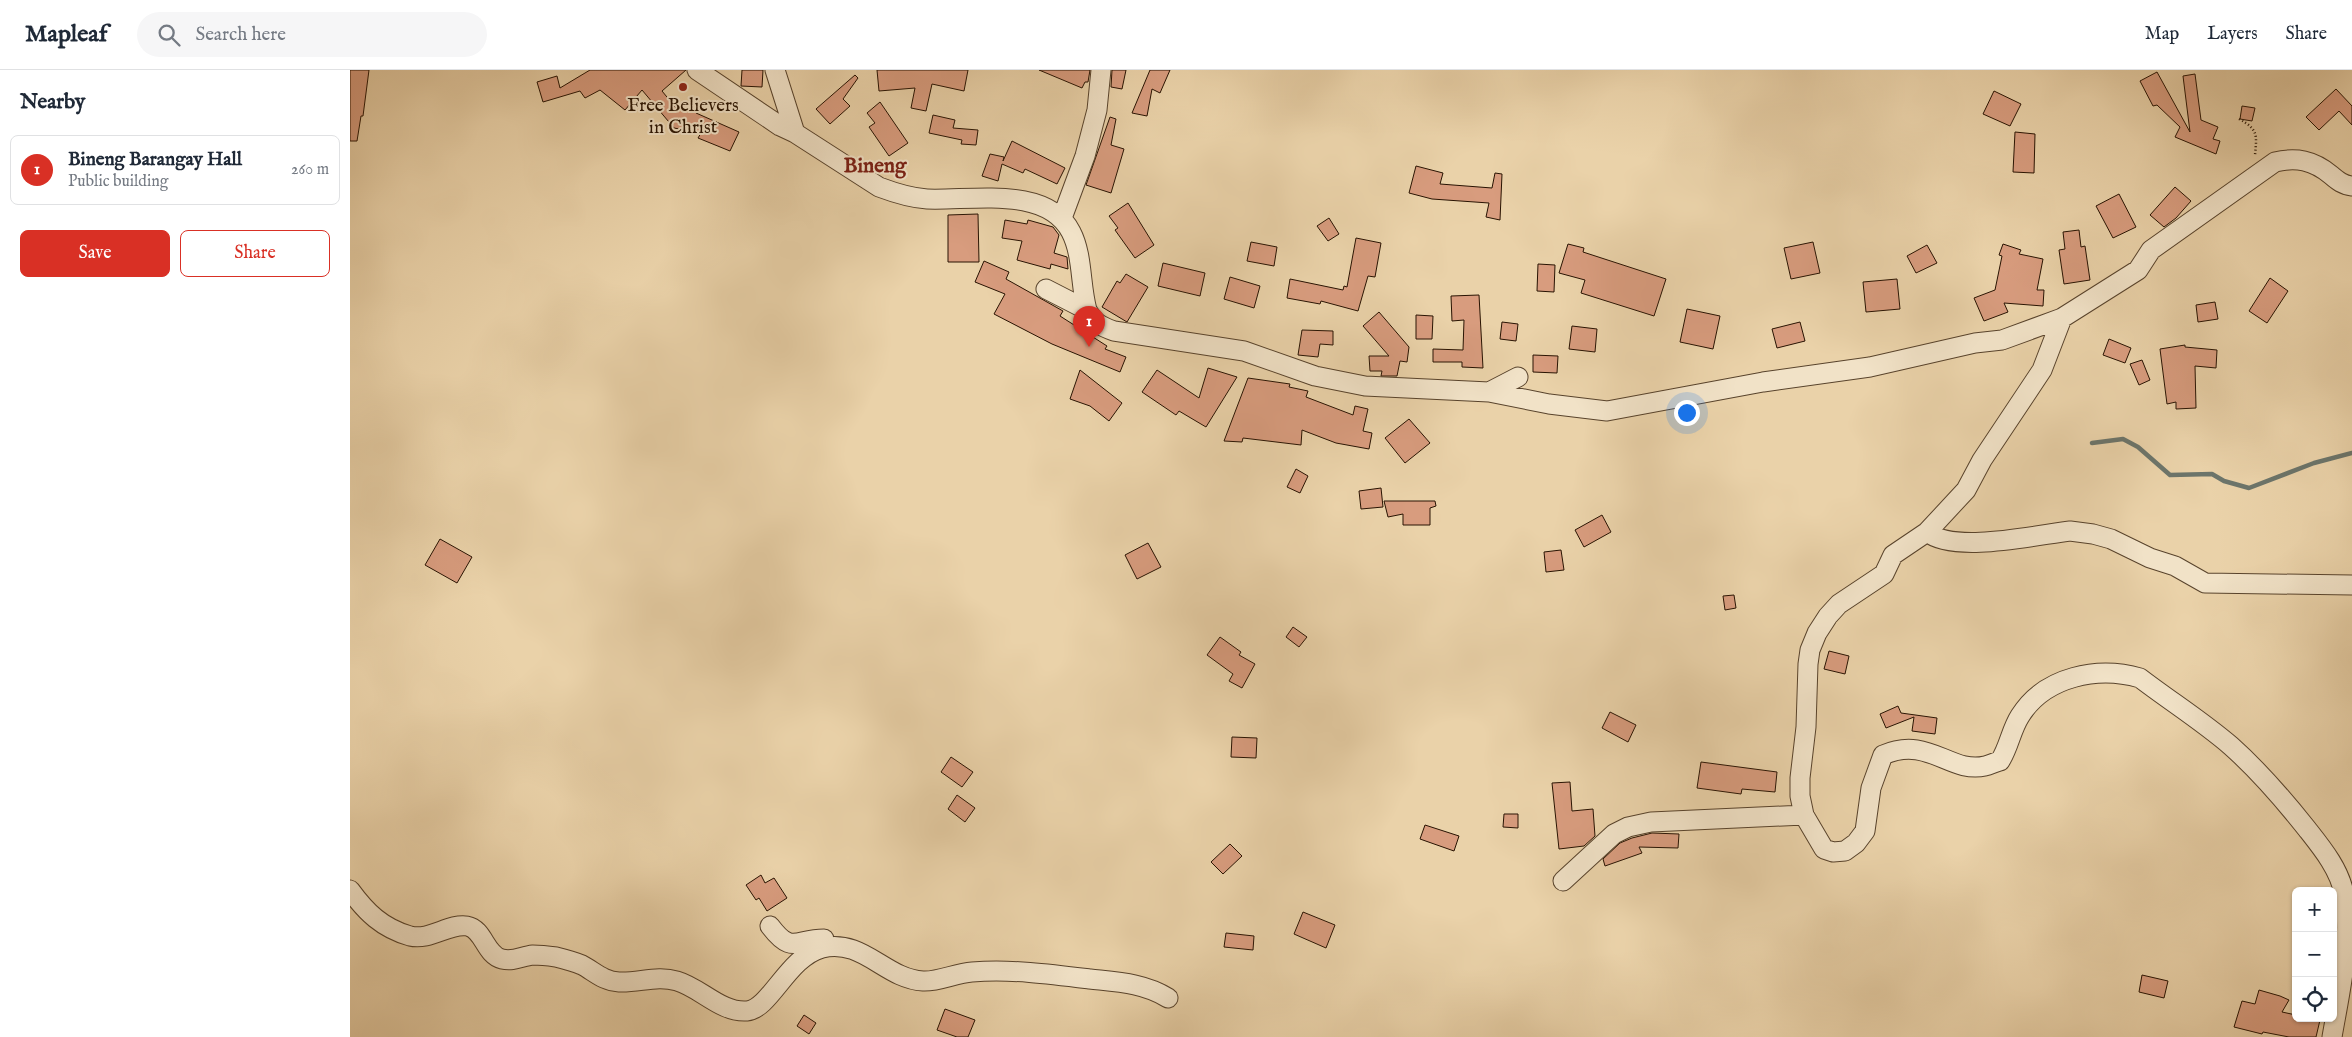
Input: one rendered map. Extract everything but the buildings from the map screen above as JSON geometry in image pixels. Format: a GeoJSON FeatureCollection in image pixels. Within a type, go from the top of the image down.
{"type":"FeatureCollection","features":[{"type":"Feature","properties":{"kind":"street"},"geometry":{"type":"LineString","coordinates":[[696,70],[780,126],[795,133],[868,181],[895,193],[925,199],[1013,199],[1040,206],[1062,218],[1072,234],[1087,310],[1092,320],[1101,327],[1114,331],[1244,351],[1314,376],[1346,382],[1391,388],[1489,392],[1575,408],[1607,411],[1763,382],[1870,367],[1975,343],[2002,340],[2062,318],[2138,270],[2152,250],[2274,162],[2298,159],[2315,164],[2337,181],[2352,186]]}},
{"type":"Feature","properties":{"kind":"street"},"geometry":{"type":"LineString","coordinates":[[775,70],[795,133]]}},
{"type":"Feature","properties":{"kind":"street"},"geometry":{"type":"LineString","coordinates":[[1062,218],[1085,156],[1098,110],[1101,70]]}},
{"type":"Feature","properties":{"kind":"street"},"geometry":{"type":"LineString","coordinates":[[1046,289],[1087,310]]}},
{"type":"Feature","properties":{"kind":"street"},"geometry":{"type":"LineString","coordinates":[[2062,318],[2042,370],[1982,460],[1966,490],[1927,532],[1894,555],[1884,574],[1840,604],[1828,616],[1810,650],[1806,727],[1800,778],[1804,815],[1824,849],[1833,852],[1845,851],[1856,843],[1865,830],[1871,788],[1883,756],[1902,748],[1925,750],[1968,765],[1984,766],[2000,761],[2015,725],[2024,711],[2035,698],[2052,686],[2085,674],[2105,672],[2122,673],[2140,678],[2230,745],[2262,775],[2311,834],[2331,863],[2340,880],[2346,911],[2344,968],[2332,1037]]}},
{"type":"Feature","properties":{"kind":"street"},"geometry":{"type":"LineString","coordinates":[[1489,392],[1518,377]]}},
{"type":"Feature","properties":{"kind":"street"},"geometry":{"type":"LineString","coordinates":[[1927,532],[1951,541],[1974,543],[2070,531],[2082,532],[2111,539],[2150,558],[2175,566],[2205,583],[2352,585]]}},
{"type":"Feature","properties":{"kind":"street"},"geometry":{"type":"LineString","coordinates":[[1563,880],[1601,844],[1614,834],[1628,827],[1651,822],[1804,815]]}},
{"type":"Feature","properties":{"kind":"street"},"geometry":{"type":"LineString","coordinates":[[350,890],[367,913],[392,929],[412,936],[434,935],[466,926],[474,929],[493,956],[504,960],[514,960],[536,955],[558,958],[582,965],[599,978],[617,982],[649,978],[678,981],[730,1008],[744,1011],[753,1010],[762,1004],[793,965],[808,953],[826,947],[857,950],[898,974],[923,981],[974,972],[1035,972],[1144,987],[1168,998]]}},
{"type":"Feature","properties":{"kind":"street"},"geometry":{"type":"LineString","coordinates":[[770,926],[780,939],[790,944],[830,939],[840,947]]}},
{"type":"Feature","properties":{"kind":"path"},"geometry":{"type":"LineString","coordinates":[[2239,119],[2250,125],[2257,137],[2251,178]]}},
{"type":"Feature","properties":{"kind":"waterway"},"geometry":{"type":"LineString","coordinates":[[2092,443],[2123,439],[2138,447],[2170,475],[2212,474],[2224,481],[2249,488],[2314,463],[2352,453]]}},
{"type":"Feature","properties":{"kind":"place","name":"Free Believers in Christ"},"geometry":{"type":"Point","coordinates":[683,87]}},
{"type":"Feature","properties":{"kind":"place","name":"Bineng Barangay Hall"},"geometry":{"type":"Point","coordinates":[1089,347]}},
{"type":"Feature","properties":{"kind":"district","name":"Bineng"},"geometry":{"type":"Point","coordinates":[875,166]}}]}
